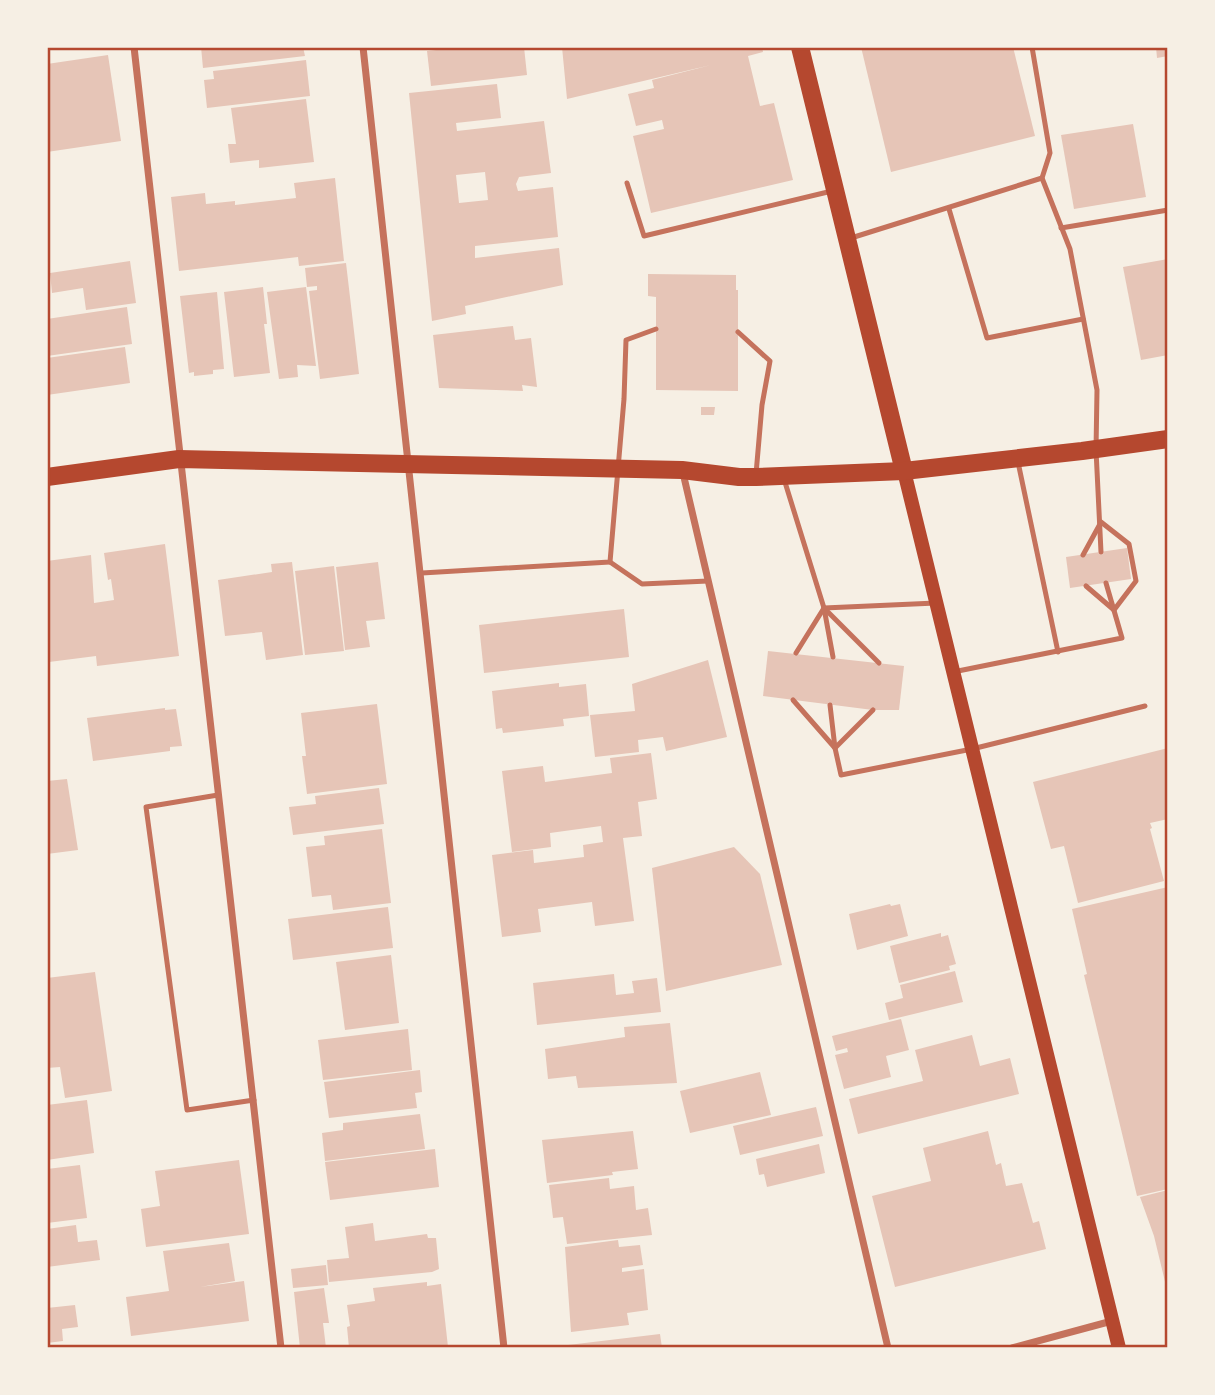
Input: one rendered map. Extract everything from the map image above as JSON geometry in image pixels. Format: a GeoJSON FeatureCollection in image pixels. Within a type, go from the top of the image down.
{"type":"FeatureCollection","features":[{"type":"Feature","properties":{"kind":"main road"},"geometry":{"type":"LineString","coordinates":[[800,47],[1119,1348]]}},
{"type":"Feature","properties":{"kind":"main road"},"geometry":{"type":"LineString","coordinates":[[47,477],[179,459],[682,470],[756,477],[904,471],[1096,450],[1168,439]]}},
{"type":"Feature","properties":{"kind":"street"},"geometry":{"type":"LineString","coordinates":[[134,47],[281,1348]]}},
{"type":"Feature","properties":{"kind":"street"},"geometry":{"type":"LineString","coordinates":[[363,47],[504,1348]]}},
{"type":"Feature","properties":{"kind":"street"},"geometry":{"type":"LineString","coordinates":[[682,470],[888,1348]]}},
{"type":"Feature","properties":{"kind":"street"},"geometry":{"type":"LineString","coordinates":[[1012,1348],[1112,1321]]}},
{"type":"Feature","properties":{"kind":"lane"},"geometry":{"type":"LineString","coordinates":[[1032,47],[1050,153],[1042,178],[1070,249],[1097,390],[1096,450],[1101,552]]}},
{"type":"Feature","properties":{"kind":"lane"},"geometry":{"type":"LineString","coordinates":[[847,239],[1042,178]]}},
{"type":"Feature","properties":{"kind":"lane"},"geometry":{"type":"LineString","coordinates":[[627,183],[644,236],[835,191]]}},
{"type":"Feature","properties":{"kind":"lane"},"geometry":{"type":"LineString","coordinates":[[949,209],[987,338],[1083,319]]}},
{"type":"Feature","properties":{"kind":"lane"},"geometry":{"type":"LineString","coordinates":[[1061,228],[1168,210]]}},
{"type":"Feature","properties":{"kind":"lane"},"geometry":{"type":"LineString","coordinates":[[610,562],[619,470],[626,340],[656,329]]}},
{"type":"Feature","properties":{"kind":"lane"},"geometry":{"type":"LineString","coordinates":[[738,331],[770,361],[762,405],[756,477]]}},
{"type":"Feature","properties":{"kind":"lane"},"geometry":{"type":"LineString","coordinates":[[1017,459],[1058,652]]}},
{"type":"Feature","properties":{"kind":"lane"},"geometry":{"type":"LineString","coordinates":[[783,475],[824,608],[833,657]]}},
{"type":"Feature","properties":{"kind":"lane"},"geometry":{"type":"LineString","coordinates":[[1083,555],[1101,522]]}},
{"type":"Feature","properties":{"kind":"lane"},"geometry":{"type":"LineString","coordinates":[[1101,522],[1129,544],[1136,581],[1114,610]]}},
{"type":"Feature","properties":{"kind":"lane"},"geometry":{"type":"LineString","coordinates":[[422,573],[610,562],[642,584],[708,581]]}},
{"type":"Feature","properties":{"kind":"lane"},"geometry":{"type":"LineString","coordinates":[[953,672],[1122,639],[1106,583]]}},
{"type":"Feature","properties":{"kind":"lane"},"geometry":{"type":"LineString","coordinates":[[1086,586],[1114,610]]}},
{"type":"Feature","properties":{"kind":"lane"},"geometry":{"type":"LineString","coordinates":[[824,608],[936,603]]}},
{"type":"Feature","properties":{"kind":"lane"},"geometry":{"type":"LineString","coordinates":[[796,653],[824,608]]}},
{"type":"Feature","properties":{"kind":"lane"},"geometry":{"type":"LineString","coordinates":[[824,608],[879,663]]}},
{"type":"Feature","properties":{"kind":"lane"},"geometry":{"type":"LineString","coordinates":[[793,700],[835,748]]}},
{"type":"Feature","properties":{"kind":"lane"},"geometry":{"type":"LineString","coordinates":[[830,705],[841,775],[972,750],[1145,705]]}},
{"type":"Feature","properties":{"kind":"lane"},"geometry":{"type":"LineString","coordinates":[[835,748],[873,710]]}},
{"type":"Feature","properties":{"kind":"lane"},"geometry":{"type":"LineString","coordinates":[[218,794],[146,807],[187,1110],[254,1100]]}},
{"type":"Feature","properties":{"kind":"building"},"geometry":{"type":"Polygon","coordinates":[[[201,47],[303,47],[305,56],[203,68],[201,47]]]}},
{"type":"Feature","properties":{"kind":"building"},"geometry":{"type":"Polygon","coordinates":[[[463,47],[524,47],[527,75],[431,86],[427,51],[463,47]]]}},
{"type":"Feature","properties":{"kind":"building"},"geometry":{"type":"Polygon","coordinates":[[[562,47],[762,47],[763,52],[748,56],[760,106],[774,103],[793,180],[651,213],[633,136],[664,129],[662,120],[636,126],[628,94],[654,88],[652,80],[711,65],[567,99],[562,47]]]}},
{"type":"Feature","properties":{"kind":"building"},"geometry":{"type":"Polygon","coordinates":[[[861,47],[1013,47],[1035,136],[891,172],[861,47]]]}},
{"type":"Feature","properties":{"kind":"building"},"geometry":{"type":"Polygon","coordinates":[[[1156,47],[1168,47],[1168,56],[1157,58],[1156,47]]]}},
{"type":"Feature","properties":{"kind":"building"},"geometry":{"type":"Polygon","coordinates":[[[108,55],[121,141],[47,152],[47,64],[108,55]]]}},
{"type":"Feature","properties":{"kind":"building"},"geometry":{"type":"Polygon","coordinates":[[[306,60],[310,96],[207,108],[204,80],[214,79],[213,71],[306,60]]]}},
{"type":"Feature","properties":{"kind":"building"},"geometry":{"type":"Polygon","coordinates":[[[497,84],[501,118],[456,123],[457,131],[544,121],[551,173],[519,177],[516,184],[518,191],[553,187],[558,237],[475,246],[475,258],[559,248],[563,285],[465,306],[466,314],[432,321],[409,93],[497,84]],[[485,172],[456,175],[459,203],[488,200],[485,172]]]}},
{"type":"Feature","properties":{"kind":"building"},"geometry":{"type":"Polygon","coordinates":[[[306,99],[314,162],[259,168],[259,160],[230,163],[228,144],[236,144],[231,108],[306,99]]]}},
{"type":"Feature","properties":{"kind":"building"},"geometry":{"type":"Polygon","coordinates":[[[1133,124],[1146,197],[1074,209],[1061,135],[1133,124]]]}},
{"type":"Feature","properties":{"kind":"building"},"geometry":{"type":"Polygon","coordinates":[[[335,178],[344,261],[299,266],[298,257],[179,271],[171,197],[205,193],[206,204],[235,201],[235,205],[296,198],[294,183],[335,178]]]}},
{"type":"Feature","properties":{"kind":"building"},"geometry":{"type":"Polygon","coordinates":[[[1168,259],[1168,355],[1141,360],[1123,267],[1168,259]]]}},
{"type":"Feature","properties":{"kind":"building"},"geometry":{"type":"Polygon","coordinates":[[[130,261],[136,303],[86,310],[83,288],[52,293],[50,273],[130,261]]]}},
{"type":"Feature","properties":{"kind":"building"},"geometry":{"type":"Polygon","coordinates":[[[346,263],[359,374],[320,379],[309,291],[317,290],[317,286],[307,287],[305,268],[346,263]]]}},
{"type":"Feature","properties":{"kind":"building"},"geometry":{"type":"Polygon","coordinates":[[[648,274],[736,275],[738,391],[656,390],[656,297],[648,296],[648,274]]]}},
{"type":"Feature","properties":{"kind":"building"},"geometry":{"type":"Polygon","coordinates":[[[263,287],[270,373],[234,377],[224,292],[263,287]]]}},
{"type":"Feature","properties":{"kind":"building"},"geometry":{"type":"Polygon","coordinates":[[[306,287],[316,366],[297,365],[298,377],[279,379],[267,292],[306,287]]]}},
{"type":"Feature","properties":{"kind":"building"},"geometry":{"type":"Polygon","coordinates":[[[217,292],[224,369],[213,370],[213,374],[194,376],[194,372],[189,373],[180,296],[217,292]]]}},
{"type":"Feature","properties":{"kind":"building"},"geometry":{"type":"Polygon","coordinates":[[[127,307],[132,344],[47,356],[47,319],[127,307]]]}},
{"type":"Feature","properties":{"kind":"building"},"geometry":{"type":"Polygon","coordinates":[[[513,326],[515,340],[531,338],[537,387],[522,385],[523,391],[439,388],[433,335],[513,326]]]}},
{"type":"Feature","properties":{"kind":"building"},"geometry":{"type":"Polygon","coordinates":[[[125,347],[130,383],[47,395],[47,358],[125,347]]]}},
{"type":"Feature","properties":{"kind":"building"},"geometry":{"type":"Polygon","coordinates":[[[701,407],[715,407],[714,415],[701,415],[701,407]]]}},
{"type":"Feature","properties":{"kind":"building"},"geometry":{"type":"Polygon","coordinates":[[[165,544],[179,656],[97,666],[96,656],[49,662],[47,561],[91,555],[94,603],[114,600],[104,553],[165,544]]]}},
{"type":"Feature","properties":{"kind":"building"},"geometry":{"type":"Polygon","coordinates":[[[1127,548],[1131,579],[1070,588],[1066,557],[1127,548]]]}},
{"type":"Feature","properties":{"kind":"building"},"geometry":{"type":"Polygon","coordinates":[[[292,562],[303,655],[266,660],[262,632],[225,636],[218,580],[272,572],[271,564],[292,562]]]}},
{"type":"Feature","properties":{"kind":"building"},"geometry":{"type":"Polygon","coordinates":[[[378,562],[385,619],[366,621],[370,647],[345,650],[336,567],[378,562]]]}},
{"type":"Feature","properties":{"kind":"building"},"geometry":{"type":"Polygon","coordinates":[[[334,566],[344,651],[305,655],[295,571],[334,566]]]}},
{"type":"Feature","properties":{"kind":"building"},"geometry":{"type":"Polygon","coordinates":[[[624,609],[629,657],[484,673],[479,625],[624,609]]]}},
{"type":"Feature","properties":{"kind":"building"},"geometry":{"type":"Polygon","coordinates":[[[768,651],[904,666],[899,710],[873,710],[763,696],[768,651]]]}},
{"type":"Feature","properties":{"kind":"building"},"geometry":{"type":"Polygon","coordinates":[[[708,660],[727,737],[666,751],[663,737],[638,740],[639,752],[595,757],[590,715],[635,711],[632,684],[708,660]]]}},
{"type":"Feature","properties":{"kind":"building"},"geometry":{"type":"Polygon","coordinates":[[[559,683],[559,687],[586,684],[589,716],[563,719],[564,726],[503,733],[502,728],[496,729],[492,691],[559,683]]]}},
{"type":"Feature","properties":{"kind":"building"},"geometry":{"type":"Polygon","coordinates":[[[377,704],[387,784],[307,794],[302,756],[306,756],[301,713],[377,704]]]}},
{"type":"Feature","properties":{"kind":"building"},"geometry":{"type":"Polygon","coordinates":[[[165,708],[176,709],[182,746],[170,747],[170,751],[93,761],[87,718],[165,708]]]}},
{"type":"Feature","properties":{"kind":"building"},"geometry":{"type":"Polygon","coordinates":[[[1168,748],[1168,819],[1150,823],[1164,881],[1078,903],[1064,846],[1051,849],[1033,782],[1168,748]]]}},
{"type":"Feature","properties":{"kind":"building"},"geometry":{"type":"Polygon","coordinates":[[[651,753],[657,799],[638,802],[642,836],[623,838],[634,921],[595,926],[592,902],[538,909],[541,932],[502,937],[492,855],[533,850],[534,863],[584,857],[583,845],[603,842],[601,826],[550,833],[551,847],[512,852],[502,771],[543,766],[545,782],[612,773],[610,758],[651,753]]]}},
{"type":"Feature","properties":{"kind":"building"},"geometry":{"type":"Polygon","coordinates":[[[67,779],[78,850],[47,854],[47,781],[67,779]]]}},
{"type":"Feature","properties":{"kind":"building"},"geometry":{"type":"Polygon","coordinates":[[[379,788],[384,824],[293,835],[289,807],[316,804],[315,796],[379,788]]]}},
{"type":"Feature","properties":{"kind":"building"},"geometry":{"type":"Polygon","coordinates":[[[382,829],[391,903],[333,910],[331,895],[312,897],[306,847],[325,845],[324,836],[382,829]]]}},
{"type":"Feature","properties":{"kind":"building"},"geometry":{"type":"Polygon","coordinates":[[[734,847],[760,874],[782,965],[666,991],[652,868],[734,847]]]}},
{"type":"Feature","properties":{"kind":"building"},"geometry":{"type":"Polygon","coordinates":[[[1168,887],[1168,1189],[1137,1196],[1084,975],[1087,974],[1072,909],[1168,887]]]}},
{"type":"Feature","properties":{"kind":"building"},"geometry":{"type":"Polygon","coordinates":[[[900,904],[908,936],[857,950],[849,914],[900,904]]]}},
{"type":"Feature","properties":{"kind":"building"},"geometry":{"type":"Polygon","coordinates":[[[388,907],[393,948],[293,960],[288,919],[388,907]]]}},
{"type":"Feature","properties":{"kind":"building"},"geometry":{"type":"Polygon","coordinates":[[[941,933],[941,937],[948,935],[956,964],[949,966],[950,970],[899,983],[890,946],[941,933]]]}},
{"type":"Feature","properties":{"kind":"building"},"geometry":{"type":"Polygon","coordinates":[[[391,955],[399,1023],[345,1030],[336,962],[391,955]]]}},
{"type":"Feature","properties":{"kind":"building"},"geometry":{"type":"Polygon","coordinates":[[[955,971],[963,1002],[889,1020],[885,1003],[903,998],[900,985],[955,971]]]}},
{"type":"Feature","properties":{"kind":"building"},"geometry":{"type":"Polygon","coordinates":[[[95,972],[112,1091],[65,1098],[60,1067],[47,1068],[47,978],[95,972]]]}},
{"type":"Feature","properties":{"kind":"building"},"geometry":{"type":"Polygon","coordinates":[[[614,974],[616,995],[634,993],[632,981],[657,978],[661,1012],[537,1025],[533,983],[614,974]]]}},
{"type":"Feature","properties":{"kind":"building"},"geometry":{"type":"Polygon","coordinates":[[[901,1019],[909,1050],[886,1056],[891,1077],[844,1089],[835,1055],[848,1052],[847,1048],[836,1051],[832,1036],[901,1019]]]}},
{"type":"Feature","properties":{"kind":"building"},"geometry":{"type":"Polygon","coordinates":[[[670,1023],[677,1083],[578,1088],[576,1076],[548,1079],[545,1049],[625,1037],[624,1027],[670,1023]]]}},
{"type":"Feature","properties":{"kind":"building"},"geometry":{"type":"Polygon","coordinates":[[[408,1029],[412,1070],[323,1080],[318,1040],[408,1029]]]}},
{"type":"Feature","properties":{"kind":"building"},"geometry":{"type":"Polygon","coordinates":[[[972,1035],[980,1066],[1010,1058],[1019,1094],[858,1134],[849,1099],[923,1081],[915,1050],[972,1035]]]}},
{"type":"Feature","properties":{"kind":"building"},"geometry":{"type":"Polygon","coordinates":[[[420,1070],[422,1092],[415,1093],[417,1108],[329,1118],[324,1082],[420,1070]]]}},
{"type":"Feature","properties":{"kind":"building"},"geometry":{"type":"Polygon","coordinates":[[[760,1072],[771,1115],[690,1133],[680,1091],[760,1072]]]}},
{"type":"Feature","properties":{"kind":"building"},"geometry":{"type":"Polygon","coordinates":[[[87,1100],[94,1153],[47,1160],[47,1105],[87,1100]]]}},
{"type":"Feature","properties":{"kind":"building"},"geometry":{"type":"Polygon","coordinates":[[[816,1107],[823,1136],[740,1155],[733,1126],[816,1107]]]}},
{"type":"Feature","properties":{"kind":"building"},"geometry":{"type":"Polygon","coordinates":[[[420,1114],[425,1149],[325,1161],[322,1133],[343,1130],[343,1123],[420,1114]]]}},
{"type":"Feature","properties":{"kind":"building"},"geometry":{"type":"Polygon","coordinates":[[[633,1131],[638,1169],[612,1172],[613,1175],[547,1183],[542,1140],[633,1131]]]}},
{"type":"Feature","properties":{"kind":"building"},"geometry":{"type":"Polygon","coordinates":[[[988,1131],[996,1165],[1001,1163],[1006,1186],[1022,1183],[1033,1223],[1039,1221],[1046,1249],[895,1287],[872,1196],[931,1181],[923,1148],[988,1131]]]}},
{"type":"Feature","properties":{"kind":"building"},"geometry":{"type":"Polygon","coordinates":[[[819,1144],[825,1173],[767,1187],[764,1174],[759,1175],[756,1159],[819,1144]]]}},
{"type":"Feature","properties":{"kind":"building"},"geometry":{"type":"Polygon","coordinates":[[[435,1149],[439,1187],[330,1200],[325,1162],[435,1149]]]}},
{"type":"Feature","properties":{"kind":"building"},"geometry":{"type":"Polygon","coordinates":[[[239,1160],[249,1234],[146,1247],[141,1209],[160,1206],[155,1171],[239,1160]]]}},
{"type":"Feature","properties":{"kind":"building"},"geometry":{"type":"Polygon","coordinates":[[[80,1165],[87,1218],[47,1223],[47,1169],[80,1165]]]}},
{"type":"Feature","properties":{"kind":"building"},"geometry":{"type":"Polygon","coordinates":[[[609,1178],[610,1189],[634,1186],[636,1210],[648,1208],[652,1235],[567,1244],[563,1217],[553,1218],[549,1185],[609,1178]]]}},
{"type":"Feature","properties":{"kind":"building"},"geometry":{"type":"Polygon","coordinates":[[[1168,1190],[1167,1290],[1154,1236],[1140,1197],[1168,1190]]]}},
{"type":"Feature","properties":{"kind":"building"},"geometry":{"type":"Polygon","coordinates":[[[373,1223],[375,1241],[427,1234],[428,1238],[436,1238],[439,1269],[432,1272],[329,1282],[327,1260],[349,1258],[345,1227],[373,1223]]]}},
{"type":"Feature","properties":{"kind":"building"},"geometry":{"type":"Polygon","coordinates":[[[76,1225],[78,1242],[97,1240],[100,1260],[47,1267],[47,1229],[76,1225]]]}},
{"type":"Feature","properties":{"kind":"building"},"geometry":{"type":"Polygon","coordinates":[[[618,1240],[619,1247],[640,1245],[643,1265],[622,1268],[622,1272],[644,1269],[648,1310],[627,1313],[629,1325],[571,1332],[565,1247],[618,1240]]]}},
{"type":"Feature","properties":{"kind":"building"},"geometry":{"type":"Polygon","coordinates":[[[229,1243],[235,1281],[200,1287],[244,1281],[249,1321],[131,1336],[126,1297],[169,1291],[163,1251],[229,1243]]]}},
{"type":"Feature","properties":{"kind":"building"},"geometry":{"type":"Polygon","coordinates":[[[326,1265],[328,1285],[293,1288],[291,1269],[326,1265]]]}},
{"type":"Feature","properties":{"kind":"building"},"geometry":{"type":"Polygon","coordinates":[[[427,1282],[427,1286],[441,1284],[448,1347],[349,1348],[347,1305],[375,1301],[373,1288],[427,1282]]]}},
{"type":"Feature","properties":{"kind":"building"},"geometry":{"type":"Polygon","coordinates":[[[324,1288],[329,1323],[323,1323],[326,1348],[300,1348],[294,1292],[324,1288]]]}},
{"type":"Feature","properties":{"kind":"building"},"geometry":{"type":"Polygon","coordinates":[[[75,1305],[78,1327],[62,1329],[63,1341],[47,1343],[47,1308],[75,1305]]]}},
{"type":"Feature","properties":{"kind":"building"},"geometry":{"type":"Polygon","coordinates":[[[660,1334],[662,1348],[568,1348],[568,1345],[660,1334]]]}}]}
